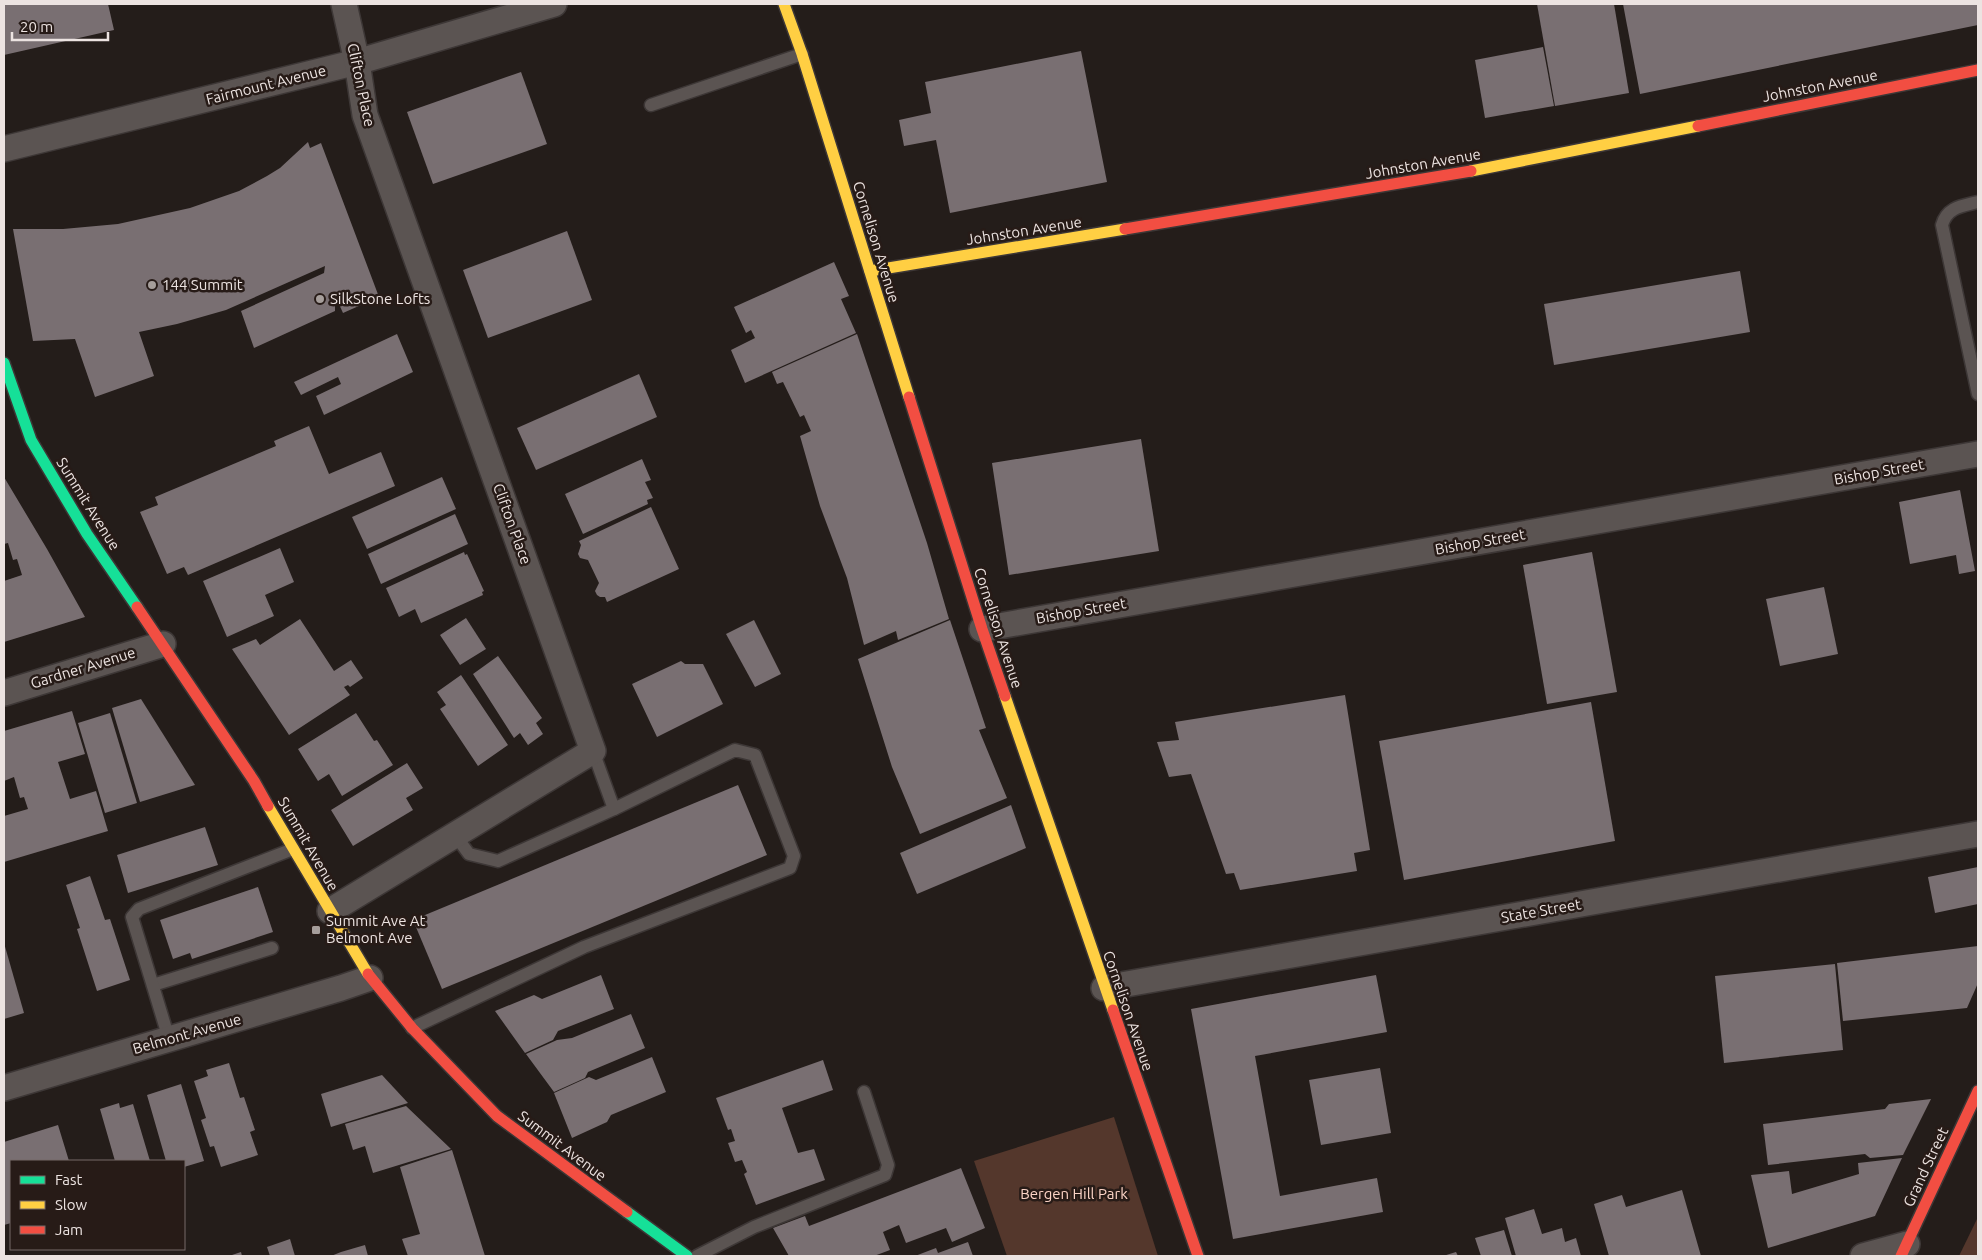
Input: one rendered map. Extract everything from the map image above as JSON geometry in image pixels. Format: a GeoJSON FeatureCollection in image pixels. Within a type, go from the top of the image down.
{"type":"FeatureCollection","features":[{"type":"Feature","properties":{"kind":"street","name":"Clifton Place"},"geometry":{"type":"LineString","coordinates":[[344,4],[357,62],[365,115],[593,751]]}},
{"type":"Feature","properties":{"kind":"street","name":"Fairmount Avenue"},"geometry":{"type":"LineString","coordinates":[[4,149],[357,62],[554,4]]}},
{"type":"Feature","properties":{"kind":"street","name":"Cornelison Avenue"},"geometry":{"type":"LineString","coordinates":[[784,4],[802,54],[982,629],[1104,988],[1198,1256]]}},
{"type":"Feature","properties":{"kind":"street","name":"Johnston Avenue"},"geometry":{"type":"LineString","coordinates":[[870,271],[1457,174],[1978,70]]}},
{"type":"Feature","properties":{"kind":"street","name":"Summit Avenue"},"geometry":{"type":"LineString","coordinates":[[4,363],[31,440],[87,534],[254,781],[370,978],[412,1028],[497,1116],[673,1253]]}},
{"type":"Feature","properties":{"kind":"street","name":"Bishop Street"},"geometry":{"type":"LineString","coordinates":[[982,629],[1978,454]]}},
{"type":"Feature","properties":{"kind":"street","name":"Gardner Avenue"},"geometry":{"type":"LineString","coordinates":[[4,692],[163,644]]}},
{"type":"Feature","properties":{"kind":"street"},"geometry":{"type":"LineString","coordinates":[[330,911],[593,751]]}},
{"type":"Feature","properties":{"kind":"street","name":"State Street"},"geometry":{"type":"LineString","coordinates":[[1104,988],[1978,834]]}},
{"type":"Feature","properties":{"kind":"street","name":"Belmont Avenue"},"geometry":{"type":"LineString","coordinates":[[4,1088],[370,978]]}},
{"type":"Feature","properties":{"kind":"street","name":"Grand Street"},"geometry":{"type":"LineString","coordinates":[[1904,1250],[1978,1091]]}},
{"type":"Feature","properties":{"kind":"street"},"geometry":{"type":"LineString","coordinates":[[1862,1256],[1904,1250]]}},
{"type":"Feature","properties":{"kind":"lane"},"geometry":{"type":"LineString","coordinates":[[651,105],[802,54]]}},
{"type":"Feature","properties":{"kind":"lane"},"geometry":{"type":"LineString","coordinates":[[1978,202],[1958,206],[1950,210],[1944,218],[1942,225],[1976,372],[1978,394]]}},
{"type":"Feature","properties":{"kind":"lane"},"geometry":{"type":"LineString","coordinates":[[412,1028],[584,947],[790,868],[794,856],[755,755],[734,750],[614,809],[498,861],[469,854],[455,835]]}},
{"type":"Feature","properties":{"kind":"lane"},"geometry":{"type":"LineString","coordinates":[[593,751],[614,809]]}},
{"type":"Feature","properties":{"kind":"lane"},"geometry":{"type":"LineString","coordinates":[[169,1039],[132,917],[139,909],[293,849]]}},
{"type":"Feature","properties":{"kind":"lane"},"geometry":{"type":"LineString","coordinates":[[153,985],[272,948]]}},
{"type":"Feature","properties":{"kind":"lane"},"geometry":{"type":"LineString","coordinates":[[696,1256],[754,1227],[885,1175],[888,1166],[864,1092]]}},
{"type":"Feature","properties":{"kind":"green space","name":"Bergen Hill Park"},"geometry":{"type":"Polygon","coordinates":[[[1114,1117],[1158,1256],[1007,1256],[974,1161],[1114,1117]]]}},
{"type":"Feature","properties":{"kind":"green space"},"geometry":{"type":"Polygon","coordinates":[[[1978,1217],[1978,1256],[1959,1256],[1978,1217]]]}},
{"type":"Feature","properties":{"kind":"building"},"geometry":{"type":"Polygon","coordinates":[[[4,4],[108,4],[114,30],[4,55],[4,4]]]}},
{"type":"Feature","properties":{"kind":"building"},"geometry":{"type":"Polygon","coordinates":[[[1537,4],[1614,4],[1629,93],[1555,106],[1537,4]]]}},
{"type":"Feature","properties":{"kind":"building"},"geometry":{"type":"Polygon","coordinates":[[[1623,4],[1978,4],[1978,25],[1640,94],[1623,4]]]}},
{"type":"Feature","properties":{"kind":"building"},"geometry":{"type":"Polygon","coordinates":[[[1543,47],[1554,106],[1485,118],[1475,60],[1543,47]]]}},
{"type":"Feature","properties":{"kind":"building"},"geometry":{"type":"Polygon","coordinates":[[[1081,51],[1107,182],[950,213],[936,140],[904,146],[899,120],[931,113],[925,82],[1081,51]]]}},
{"type":"Feature","properties":{"kind":"building"},"geometry":{"type":"Polygon","coordinates":[[[521,72],[547,144],[433,184],[407,112],[521,72]]]}},
{"type":"Feature","properties":{"kind":"building","name":"144 Summit"},"geometry":{"type":"Polygon","coordinates":[[[308,142],[310,148],[321,143],[379,297],[343,313],[338,302],[335,304],[335,311],[254,348],[241,311],[324,273],[325,266],[226,310],[177,324],[139,332],[154,376],[95,397],[75,339],[33,341],[13,229],[63,229],[118,224],[190,208],[239,191],[267,176],[280,168],[308,142]]]}},
{"type":"Feature","properties":{"kind":"building"},"geometry":{"type":"Polygon","coordinates":[[[567,231],[592,300],[488,338],[463,270],[567,231]]]}},
{"type":"Feature","properties":{"kind":"building"},"geometry":{"type":"Polygon","coordinates":[[[834,262],[849,296],[841,299],[856,333],[745,383],[731,350],[755,338],[751,330],[746,333],[734,307],[834,262]]]}},
{"type":"Feature","properties":{"kind":"building"},"geometry":{"type":"Polygon","coordinates":[[[1740,271],[1750,332],[1554,365],[1544,304],[1740,271]]]}},
{"type":"Feature","properties":{"kind":"building"},"geometry":{"type":"Polygon","coordinates":[[[397,334],[413,372],[324,415],[316,396],[341,384],[338,377],[301,395],[294,382],[397,334]]]}},
{"type":"Feature","properties":{"kind":"building"},"geometry":{"type":"Polygon","coordinates":[[[857,334],[927,543],[949,619],[898,640],[896,631],[864,645],[847,578],[820,506],[800,436],[811,431],[804,415],[800,417],[783,382],[777,384],[772,372],[857,334]]]}},
{"type":"Feature","properties":{"kind":"building"},"geometry":{"type":"Polygon","coordinates":[[[639,374],[657,417],[536,470],[517,428],[639,374]]]}},
{"type":"Feature","properties":{"kind":"building"},"geometry":{"type":"Polygon","coordinates":[[[309,426],[329,474],[381,452],[395,486],[188,575],[184,567],[167,574],[140,512],[158,505],[155,497],[276,446],[274,441],[309,426]]]}},
{"type":"Feature","properties":{"kind":"building"},"geometry":{"type":"Polygon","coordinates":[[[1141,439],[1159,551],[1009,575],[992,463],[1141,439]]]}},
{"type":"Feature","properties":{"kind":"building"},"geometry":{"type":"Polygon","coordinates":[[[642,459],[651,480],[645,482],[653,498],[647,500],[648,504],[583,534],[565,494],[642,459]]]}},
{"type":"Feature","properties":{"kind":"building"},"geometry":{"type":"Polygon","coordinates":[[[4,477],[85,617],[4,642],[4,581],[22,575],[17,559],[13,560],[8,543],[4,544],[4,477]]]}},
{"type":"Feature","properties":{"kind":"building"},"geometry":{"type":"Polygon","coordinates":[[[442,477],[456,509],[367,549],[352,517],[442,477]]]}},
{"type":"Feature","properties":{"kind":"building"},"geometry":{"type":"Polygon","coordinates":[[[1960,490],[1975,571],[1959,574],[1956,555],[1910,564],[1899,502],[1960,490]]]}},
{"type":"Feature","properties":{"kind":"building"},"geometry":{"type":"Polygon","coordinates":[[[651,507],[679,569],[607,602],[605,597],[600,597],[595,591],[599,583],[588,560],[580,558],[578,554],[581,545],[579,541],[651,507]]]}},
{"type":"Feature","properties":{"kind":"building"},"geometry":{"type":"Polygon","coordinates":[[[455,514],[468,544],[381,584],[368,554],[455,514]]]}},
{"type":"Feature","properties":{"kind":"building"},"geometry":{"type":"Polygon","coordinates":[[[280,548],[294,582],[265,595],[274,616],[227,637],[203,581],[280,548]]]}},
{"type":"Feature","properties":{"kind":"building"},"geometry":{"type":"Polygon","coordinates":[[[464,552],[465,555],[467,554],[484,591],[482,592],[483,595],[421,623],[415,609],[399,617],[386,588],[464,552]]]}},
{"type":"Feature","properties":{"kind":"building"},"geometry":{"type":"Polygon","coordinates":[[[1592,552],[1617,692],[1547,704],[1523,565],[1592,552]]]}},
{"type":"Feature","properties":{"kind":"building"},"geometry":{"type":"Polygon","coordinates":[[[1824,587],[1838,654],[1780,666],[1766,599],[1824,587]]]}},
{"type":"Feature","properties":{"kind":"building"},"geometry":{"type":"Polygon","coordinates":[[[466,618],[486,649],[460,665],[440,635],[466,618]]]}},
{"type":"Feature","properties":{"kind":"building"},"geometry":{"type":"Polygon","coordinates":[[[300,619],[334,671],[351,660],[363,678],[350,687],[348,685],[344,687],[350,695],[289,735],[232,649],[256,639],[260,645],[300,619]]]}},
{"type":"Feature","properties":{"kind":"building"},"geometry":{"type":"Polygon","coordinates":[[[754,620],[781,674],[755,687],[726,634],[754,620]]]}},
{"type":"Feature","properties":{"kind":"building"},"geometry":{"type":"Polygon","coordinates":[[[950,620],[986,728],[979,730],[1007,798],[920,834],[892,767],[858,659],[950,620]]]}},
{"type":"Feature","properties":{"kind":"building"},"geometry":{"type":"Polygon","coordinates":[[[498,656],[542,718],[536,723],[543,734],[528,745],[520,733],[514,738],[473,674],[498,656]]]}},
{"type":"Feature","properties":{"kind":"building"},"geometry":{"type":"Polygon","coordinates":[[[681,661],[685,664],[703,664],[723,704],[657,737],[632,684],[681,661]]]}},
{"type":"Feature","properties":{"kind":"building"},"geometry":{"type":"Polygon","coordinates":[[[461,675],[508,745],[478,766],[440,709],[446,705],[437,692],[461,675]]]}},
{"type":"Feature","properties":{"kind":"building"},"geometry":{"type":"Polygon","coordinates":[[[1345,695],[1370,850],[1354,853],[1357,871],[1240,890],[1234,873],[1226,874],[1191,774],[1169,777],[1157,742],[1179,740],[1175,722],[1345,695]]]}},
{"type":"Feature","properties":{"kind":"building"},"geometry":{"type":"Polygon","coordinates":[[[141,699],[195,785],[140,802],[112,708],[141,699]]]}},
{"type":"Feature","properties":{"kind":"building"},"geometry":{"type":"Polygon","coordinates":[[[1591,702],[1615,841],[1404,880],[1379,741],[1591,702]]]}},
{"type":"Feature","properties":{"kind":"building"},"geometry":{"type":"Polygon","coordinates":[[[72,711],[85,754],[58,762],[70,799],[96,791],[108,831],[4,862],[4,816],[28,809],[24,797],[20,798],[14,777],[4,781],[4,731],[72,711]]]}},
{"type":"Feature","properties":{"kind":"building"},"geometry":{"type":"Polygon","coordinates":[[[110,713],[137,803],[105,813],[78,723],[110,713]]]}},
{"type":"Feature","properties":{"kind":"building"},"geometry":{"type":"Polygon","coordinates":[[[356,713],[374,741],[377,740],[393,765],[342,796],[329,774],[318,781],[298,749],[356,713]]]}},
{"type":"Feature","properties":{"kind":"building"},"geometry":{"type":"Polygon","coordinates":[[[407,763],[423,788],[406,798],[413,810],[353,846],[331,810],[407,763]]]}},
{"type":"Feature","properties":{"kind":"building"},"geometry":{"type":"Polygon","coordinates":[[[738,785],[767,855],[442,989],[413,920],[738,785]]]}},
{"type":"Feature","properties":{"kind":"building"},"geometry":{"type":"Polygon","coordinates":[[[1011,805],[1026,848],[917,894],[900,853],[1011,805]]]}},
{"type":"Feature","properties":{"kind":"building"},"geometry":{"type":"Polygon","coordinates":[[[205,827],[218,865],[128,893],[117,855],[205,827]]]}},
{"type":"Feature","properties":{"kind":"building"},"geometry":{"type":"Polygon","coordinates":[[[1978,867],[1978,904],[1935,913],[1928,877],[1978,867]]]}},
{"type":"Feature","properties":{"kind":"building"},"geometry":{"type":"Polygon","coordinates":[[[90,876],[105,920],[110,919],[130,980],[97,991],[77,929],[80,928],[66,885],[90,876]]]}},
{"type":"Feature","properties":{"kind":"building"},"geometry":{"type":"Polygon","coordinates":[[[258,887],[273,932],[192,959],[190,953],[173,959],[160,920],[258,887]]]}},
{"type":"Feature","properties":{"kind":"building"},"geometry":{"type":"Polygon","coordinates":[[[4,943],[24,1013],[4,1019],[4,943]]]}},
{"type":"Feature","properties":{"kind":"building"},"geometry":{"type":"Polygon","coordinates":[[[1978,946],[1978,983],[1967,1008],[1843,1021],[1837,963],[1978,946]]]}},
{"type":"Feature","properties":{"kind":"building"},"geometry":{"type":"Polygon","coordinates":[[[1835,964],[1843,1050],[1724,1063],[1715,976],[1835,964]]]}},
{"type":"Feature","properties":{"kind":"building"},"geometry":{"type":"Polygon","coordinates":[[[601,975],[614,1009],[558,1031],[553,1040],[525,1053],[495,1011],[534,995],[542,999],[601,975]]]}},
{"type":"Feature","properties":{"kind":"building"},"geometry":{"type":"Polygon","coordinates":[[[1376,975],[1387,1032],[1255,1056],[1280,1196],[1377,1178],[1383,1212],[1233,1239],[1191,1009],[1376,975]]]}},
{"type":"Feature","properties":{"kind":"building"},"geometry":{"type":"Polygon","coordinates":[[[631,1014],[645,1048],[588,1072],[585,1078],[554,1092],[526,1054],[557,1040],[572,1038],[631,1014]]]}},
{"type":"Feature","properties":{"kind":"building"},"geometry":{"type":"Polygon","coordinates":[[[652,1057],[666,1092],[611,1115],[607,1122],[572,1138],[554,1093],[589,1077],[596,1080],[652,1057]]]}},
{"type":"Feature","properties":{"kind":"building"},"geometry":{"type":"Polygon","coordinates":[[[823,1060],[833,1090],[782,1108],[798,1153],[814,1149],[825,1180],[756,1205],[744,1174],[747,1172],[742,1160],[735,1162],[728,1143],[735,1141],[731,1129],[728,1130],[716,1098],[823,1060]]]}},
{"type":"Feature","properties":{"kind":"building"},"geometry":{"type":"Polygon","coordinates":[[[229,1063],[240,1098],[244,1097],[255,1130],[250,1132],[258,1155],[221,1167],[214,1146],[210,1147],[201,1120],[206,1118],[194,1081],[208,1076],[206,1070],[229,1063]]]}},
{"type":"Feature","properties":{"kind":"building"},"geometry":{"type":"Polygon","coordinates":[[[1380,1068],[1391,1133],[1321,1145],[1309,1080],[1380,1068]]]}},
{"type":"Feature","properties":{"kind":"building"},"geometry":{"type":"Polygon","coordinates":[[[382,1075],[408,1103],[331,1127],[321,1094],[382,1075]]]}},
{"type":"Feature","properties":{"kind":"building"},"geometry":{"type":"Polygon","coordinates":[[[181,1084],[204,1161],[185,1167],[185,1160],[166,1160],[147,1095],[181,1084]]]}},
{"type":"Feature","properties":{"kind":"building"},"geometry":{"type":"Polygon","coordinates":[[[1931,1099],[1903,1155],[1870,1158],[1865,1154],[1768,1165],[1763,1124],[1885,1109],[1889,1104],[1931,1099]]]}},
{"type":"Feature","properties":{"kind":"building"},"geometry":{"type":"Polygon","coordinates":[[[119,1103],[120,1108],[133,1104],[150,1160],[115,1160],[100,1109],[119,1103]]]}},
{"type":"Feature","properties":{"kind":"building"},"geometry":{"type":"Polygon","coordinates":[[[406,1106],[451,1149],[373,1173],[365,1146],[353,1150],[345,1124],[406,1106]]]}},
{"type":"Feature","properties":{"kind":"building"},"geometry":{"type":"Polygon","coordinates":[[[58,1125],[69,1160],[10,1160],[10,1223],[4,1225],[4,1142],[58,1125]]]}},
{"type":"Feature","properties":{"kind":"building"},"geometry":{"type":"Polygon","coordinates":[[[452,1150],[485,1256],[408,1256],[402,1239],[420,1234],[400,1167],[452,1150]]]}},
{"type":"Feature","properties":{"kind":"building"},"geometry":{"type":"Polygon","coordinates":[[[1902,1158],[1875,1216],[1768,1248],[1751,1175],[1789,1171],[1792,1194],[1859,1174],[1858,1163],[1902,1158]]]}},
{"type":"Feature","properties":{"kind":"building"},"geometry":{"type":"Polygon","coordinates":[[[961,1168],[985,1228],[952,1242],[946,1228],[906,1243],[899,1225],[883,1232],[890,1250],[874,1256],[789,1256],[773,1228],[805,1216],[809,1226],[961,1168]]]}},
{"type":"Feature","properties":{"kind":"building"},"geometry":{"type":"Polygon","coordinates":[[[1682,1190],[1701,1256],[1609,1256],[1594,1204],[1622,1195],[1626,1207],[1682,1190]]]}},
{"type":"Feature","properties":{"kind":"building"},"geometry":{"type":"Polygon","coordinates":[[[1534,1209],[1542,1234],[1562,1228],[1565,1242],[1576,1238],[1581,1256],[1516,1256],[1505,1218],[1534,1209]]]}},
{"type":"Feature","properties":{"kind":"building"},"geometry":{"type":"Polygon","coordinates":[[[1504,1230],[1512,1256],[1481,1256],[1475,1238],[1504,1230]]]}},
{"type":"Feature","properties":{"kind":"building"},"geometry":{"type":"Polygon","coordinates":[[[290,1239],[295,1256],[270,1256],[267,1247],[290,1239]]]}},
{"type":"Feature","properties":{"kind":"building"},"geometry":{"type":"Polygon","coordinates":[[[968,1242],[973,1256],[915,1256],[936,1248],[938,1253],[968,1242]]]}},
{"type":"Feature","properties":{"kind":"building"},"geometry":{"type":"Polygon","coordinates":[[[365,1245],[368,1256],[331,1256],[341,1252],[365,1245]]]}},
{"type":"Feature","properties":{"kind":"building"},"geometry":{"type":"Polygon","coordinates":[[[241,1252],[242,1256],[229,1256],[241,1252]]]}},
{"type":"Feature","properties":{"kind":"building"},"geometry":{"type":"Polygon","coordinates":[[[1456,1252],[1458,1256],[1443,1256],[1456,1252]]]}},
{"type":"Feature","properties":{"kind":"traffic: fast"},"geometry":{"type":"LineString","coordinates":[[4,363],[31,440],[87,534],[137,607]]}},
{"type":"Feature","properties":{"kind":"traffic: fast"},"geometry":{"type":"LineString","coordinates":[[627,1212],[687,1256]]}},
{"type":"Feature","properties":{"kind":"traffic: slow"},"geometry":{"type":"LineString","coordinates":[[784,4],[802,54],[909,397]]}},
{"type":"Feature","properties":{"kind":"traffic: slow"},"geometry":{"type":"LineString","coordinates":[[1471,171],[1698,126]]}},
{"type":"Feature","properties":{"kind":"traffic: slow"},"geometry":{"type":"LineString","coordinates":[[870,271],[1125,229]]}},
{"type":"Feature","properties":{"kind":"traffic: slow"},"geometry":{"type":"LineString","coordinates":[[1005,696],[1113,1010]]}},
{"type":"Feature","properties":{"kind":"traffic: slow"},"geometry":{"type":"LineString","coordinates":[[268,806],[368,974]]}},
{"type":"Feature","properties":{"kind":"traffic: jam"},"geometry":{"type":"LineString","coordinates":[[1698,126],[1978,70]]}},
{"type":"Feature","properties":{"kind":"traffic: jam"},"geometry":{"type":"LineString","coordinates":[[1125,229],[1471,171]]}},
{"type":"Feature","properties":{"kind":"traffic: jam"},"geometry":{"type":"LineString","coordinates":[[909,397],[1005,696]]}},
{"type":"Feature","properties":{"kind":"traffic: jam"},"geometry":{"type":"LineString","coordinates":[[137,607],[254,781],[268,806]]}},
{"type":"Feature","properties":{"kind":"traffic: jam"},"geometry":{"type":"LineString","coordinates":[[368,974],[412,1028],[497,1116],[627,1212]]}},
{"type":"Feature","properties":{"kind":"traffic: jam"},"geometry":{"type":"LineString","coordinates":[[1113,1010],[1198,1256]]}},
{"type":"Feature","properties":{"kind":"traffic: jam"},"geometry":{"type":"LineString","coordinates":[[1901,1256],[1978,1091]]}},
{"type":"Feature","properties":{"kind":"place","name":"144 Summit"},"geometry":{"type":"Point","coordinates":[152,285]}},
{"type":"Feature","properties":{"kind":"place","name":"SilkStone Lofts"},"geometry":{"type":"Point","coordinates":[320,299]}},
{"type":"Feature","properties":{"kind":"place","name":"Summit Ave At Belmont Ave"},"geometry":{"type":"Point","coordinates":[316,930]}}]}
